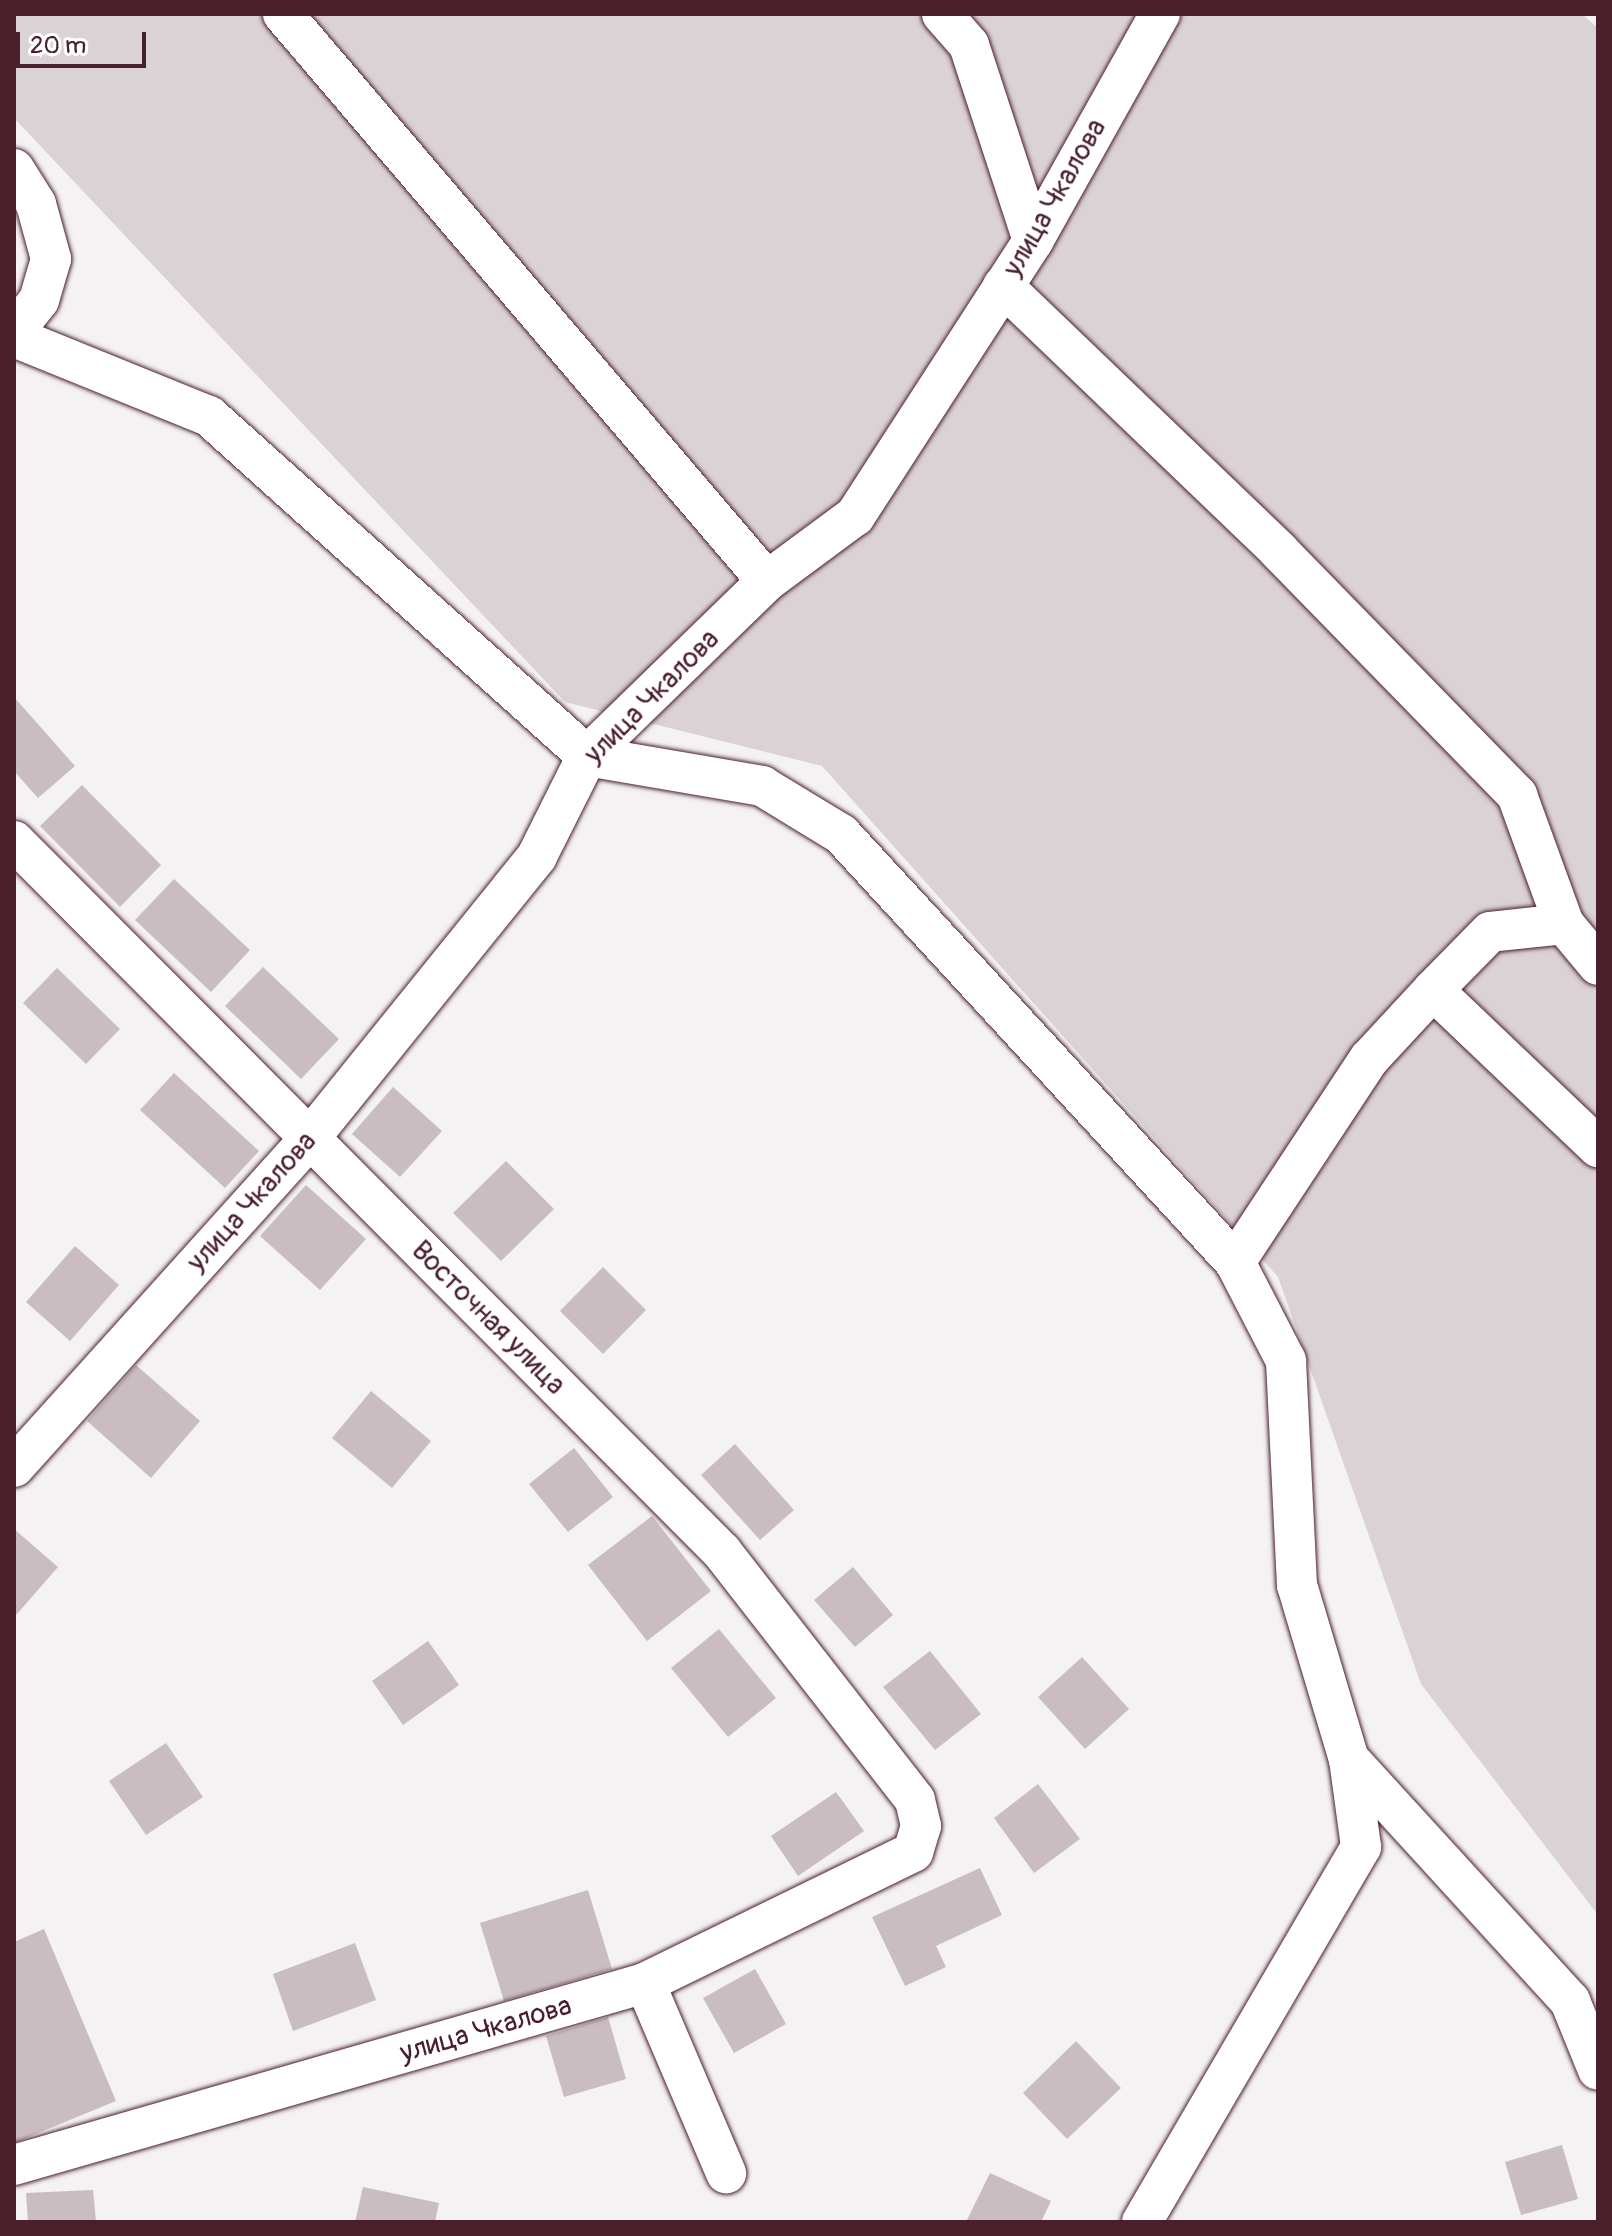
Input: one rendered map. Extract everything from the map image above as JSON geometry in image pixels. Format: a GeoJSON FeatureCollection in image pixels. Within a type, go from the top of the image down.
{"type":"FeatureCollection","features":[{"type":"Feature","properties":{"kind":"street"},"geometry":{"type":"LineString","coordinates":[[283,14],[767,581]]}},
{"type":"Feature","properties":{"kind":"street"},"geometry":{"type":"LineString","coordinates":[[942,14],[969,45],[1033,241]]}},
{"type":"Feature","properties":{"kind":"street","name":"улица Чкалова"},"geometry":{"type":"LineString","coordinates":[[14,1467],[309,1139],[537,856],[587,756],[767,581],[855,516],[1033,241],[1160,14]]}},
{"type":"Feature","properties":{"kind":"street"},"geometry":{"type":"LineString","coordinates":[[14,169],[36,204],[51,259],[39,300],[14,334],[209,416],[587,756],[762,786],[841,834],[1235,1262],[1286,1361],[1297,1585],[1349,1759],[1361,1847],[1142,2222]]}},
{"type":"Feature","properties":{"kind":"street"},"geometry":{"type":"LineString","coordinates":[[1003,286],[1279,551],[1517,795],[1564,924],[1598,965]]}},
{"type":"Feature","properties":{"kind":"street","name":"Восточная улица"},"geometry":{"type":"LineString","coordinates":[[14,841],[722,1552],[915,1800],[921,1826]]}},
{"type":"Feature","properties":{"kind":"street"},"geometry":{"type":"LineString","coordinates":[[1235,1262],[1369,1059],[1433,990],[1490,932],[1564,924]]}},
{"type":"Feature","properties":{"kind":"street"},"geometry":{"type":"LineString","coordinates":[[1433,990],[1598,1147]]}},
{"type":"Feature","properties":{"kind":"street"},"geometry":{"type":"LineString","coordinates":[[1349,1759],[1570,2001],[1598,2070]]}},
{"type":"Feature","properties":{"kind":"street","name":"улица Чкалова"},"geometry":{"type":"LineString","coordinates":[[14,2165],[645,1983],[913,1852],[921,1826]]}},
{"type":"Feature","properties":{"kind":"street"},"geometry":{"type":"LineString","coordinates":[[645,1983],[726,2173]]}},
{"type":"Feature","properties":{"kind":"shaded area"},"geometry":{"type":"Polygon","coordinates":[[[14,14],[1582,14],[1598,28],[1598,1915],[1421,1684],[1278,1277],[822,766],[565,702],[14,118],[14,14]]]}},
{"type":"Feature","properties":{"kind":"building"},"geometry":{"type":"Polygon","coordinates":[[[14,697],[75,766],[38,798],[14,771],[14,697]]]}},
{"type":"Feature","properties":{"kind":"building"},"geometry":{"type":"Polygon","coordinates":[[[82,785],[161,865],[120,907],[40,826],[82,785]]]}},
{"type":"Feature","properties":{"kind":"building"},"geometry":{"type":"Polygon","coordinates":[[[174,879],[250,950],[211,992],[135,920],[174,879]]]}},
{"type":"Feature","properties":{"kind":"building"},"geometry":{"type":"Polygon","coordinates":[[[263,967],[339,1039],[301,1079],[225,1006],[263,967]]]}},
{"type":"Feature","properties":{"kind":"building"},"geometry":{"type":"Polygon","coordinates":[[[57,968],[120,1029],[86,1064],[23,1003],[57,968]]]}},
{"type":"Feature","properties":{"kind":"building"},"geometry":{"type":"Polygon","coordinates":[[[174,1073],[259,1151],[225,1188],[140,1110],[174,1073]]]}},
{"type":"Feature","properties":{"kind":"building"},"geometry":{"type":"Polygon","coordinates":[[[393,1087],[442,1131],[400,1177],[352,1134],[393,1087]]]}},
{"type":"Feature","properties":{"kind":"building"},"geometry":{"type":"Polygon","coordinates":[[[506,1161],[554,1209],[501,1261],[453,1213],[506,1161]]]}},
{"type":"Feature","properties":{"kind":"building"},"geometry":{"type":"Polygon","coordinates":[[[306,1185],[366,1239],[320,1290],[260,1236],[306,1185]]]}},
{"type":"Feature","properties":{"kind":"building"},"geometry":{"type":"Polygon","coordinates":[[[75,1246],[119,1285],[70,1341],[26,1302],[75,1246]]]}},
{"type":"Feature","properties":{"kind":"building"},"geometry":{"type":"Polygon","coordinates":[[[603,1267],[646,1310],[603,1354],[560,1311],[603,1267]]]}},
{"type":"Feature","properties":{"kind":"building"},"geometry":{"type":"Polygon","coordinates":[[[136,1365],[200,1421],[151,1478],[87,1421],[136,1365]]]}},
{"type":"Feature","properties":{"kind":"building"},"geometry":{"type":"Polygon","coordinates":[[[371,1391],[431,1441],[392,1488],[332,1438],[371,1391]]]}},
{"type":"Feature","properties":{"kind":"building"},"geometry":{"type":"Polygon","coordinates":[[[735,1444],[794,1510],[760,1540],[701,1475],[735,1444]]]}},
{"type":"Feature","properties":{"kind":"building"},"geometry":{"type":"Polygon","coordinates":[[[574,1448],[613,1497],[568,1532],[529,1484],[574,1448]]]}},
{"type":"Feature","properties":{"kind":"building"},"geometry":{"type":"Polygon","coordinates":[[[652,1516],[711,1591],[647,1641],[588,1565],[652,1516]]]}},
{"type":"Feature","properties":{"kind":"building"},"geometry":{"type":"Polygon","coordinates":[[[14,1529],[58,1567],[17,1614],[14,1612],[14,1529]]]}},
{"type":"Feature","properties":{"kind":"building"},"geometry":{"type":"Polygon","coordinates":[[[853,1567],[893,1615],[855,1647],[814,1600],[853,1567]]]}},
{"type":"Feature","properties":{"kind":"building"},"geometry":{"type":"Polygon","coordinates":[[[719,1629],[776,1698],[728,1737],[671,1668],[719,1629]]]}},
{"type":"Feature","properties":{"kind":"building"},"geometry":{"type":"Polygon","coordinates":[[[428,1641],[459,1685],[403,1725],[372,1681],[428,1641]]]}},
{"type":"Feature","properties":{"kind":"building"},"geometry":{"type":"Polygon","coordinates":[[[930,1651],[981,1714],[935,1750],[883,1687],[930,1651]]]}},
{"type":"Feature","properties":{"kind":"building"},"geometry":{"type":"Polygon","coordinates":[[[1082,1657],[1129,1709],[1085,1749],[1038,1697],[1082,1657]]]}},
{"type":"Feature","properties":{"kind":"building"},"geometry":{"type":"Polygon","coordinates":[[[166,1743],[203,1797],[146,1835],[109,1781],[166,1743]]]}},
{"type":"Feature","properties":{"kind":"building"},"geometry":{"type":"Polygon","coordinates":[[[1038,1784],[1080,1839],[1034,1873],[994,1818],[1038,1784]]]}},
{"type":"Feature","properties":{"kind":"building"},"geometry":{"type":"Polygon","coordinates":[[[836,1792],[864,1831],[798,1876],[771,1836],[836,1792]]]}},
{"type":"Feature","properties":{"kind":"building"},"geometry":{"type":"Polygon","coordinates":[[[980,1868],[1002,1915],[936,1946],[946,1967],[905,1986],[872,1917],[980,1868]]]}},
{"type":"Feature","properties":{"kind":"building"},"geometry":{"type":"Polygon","coordinates":[[[588,1890],[612,1969],[504,2001],[480,1923],[588,1890]]]}},
{"type":"Feature","properties":{"kind":"building"},"geometry":{"type":"Polygon","coordinates":[[[44,1929],[116,2101],[14,2143],[14,1942],[44,1929]]]}},
{"type":"Feature","properties":{"kind":"building"},"geometry":{"type":"Polygon","coordinates":[[[355,1943],[376,2000],[293,2031],[273,1974],[355,1943]]]}},
{"type":"Feature","properties":{"kind":"building"},"geometry":{"type":"Polygon","coordinates":[[[755,1969],[786,2024],[734,2053],[703,1998],[755,1969]]]}},
{"type":"Feature","properties":{"kind":"building"},"geometry":{"type":"Polygon","coordinates":[[[608,2017],[626,2079],[564,2097],[546,2036],[608,2017]]]}},
{"type":"Feature","properties":{"kind":"building"},"geometry":{"type":"Polygon","coordinates":[[[1076,2041],[1121,2088],[1067,2139],[1023,2093],[1076,2041]]]}},
{"type":"Feature","properties":{"kind":"building"},"geometry":{"type":"Polygon","coordinates":[[[1562,2145],[1578,2199],[1521,2215],[1505,2162],[1562,2145]]]}},
{"type":"Feature","properties":{"kind":"building"},"geometry":{"type":"Polygon","coordinates":[[[990,2173],[1051,2201],[1041,2222],[966,2222],[990,2173]]]}},
{"type":"Feature","properties":{"kind":"building"},"geometry":{"type":"Polygon","coordinates":[[[363,2187],[439,2203],[435,2222],[355,2222],[363,2187]]]}},
{"type":"Feature","properties":{"kind":"building"},"geometry":{"type":"Polygon","coordinates":[[[93,2190],[96,2222],[28,2222],[26,2193],[93,2190]]]}}]}
